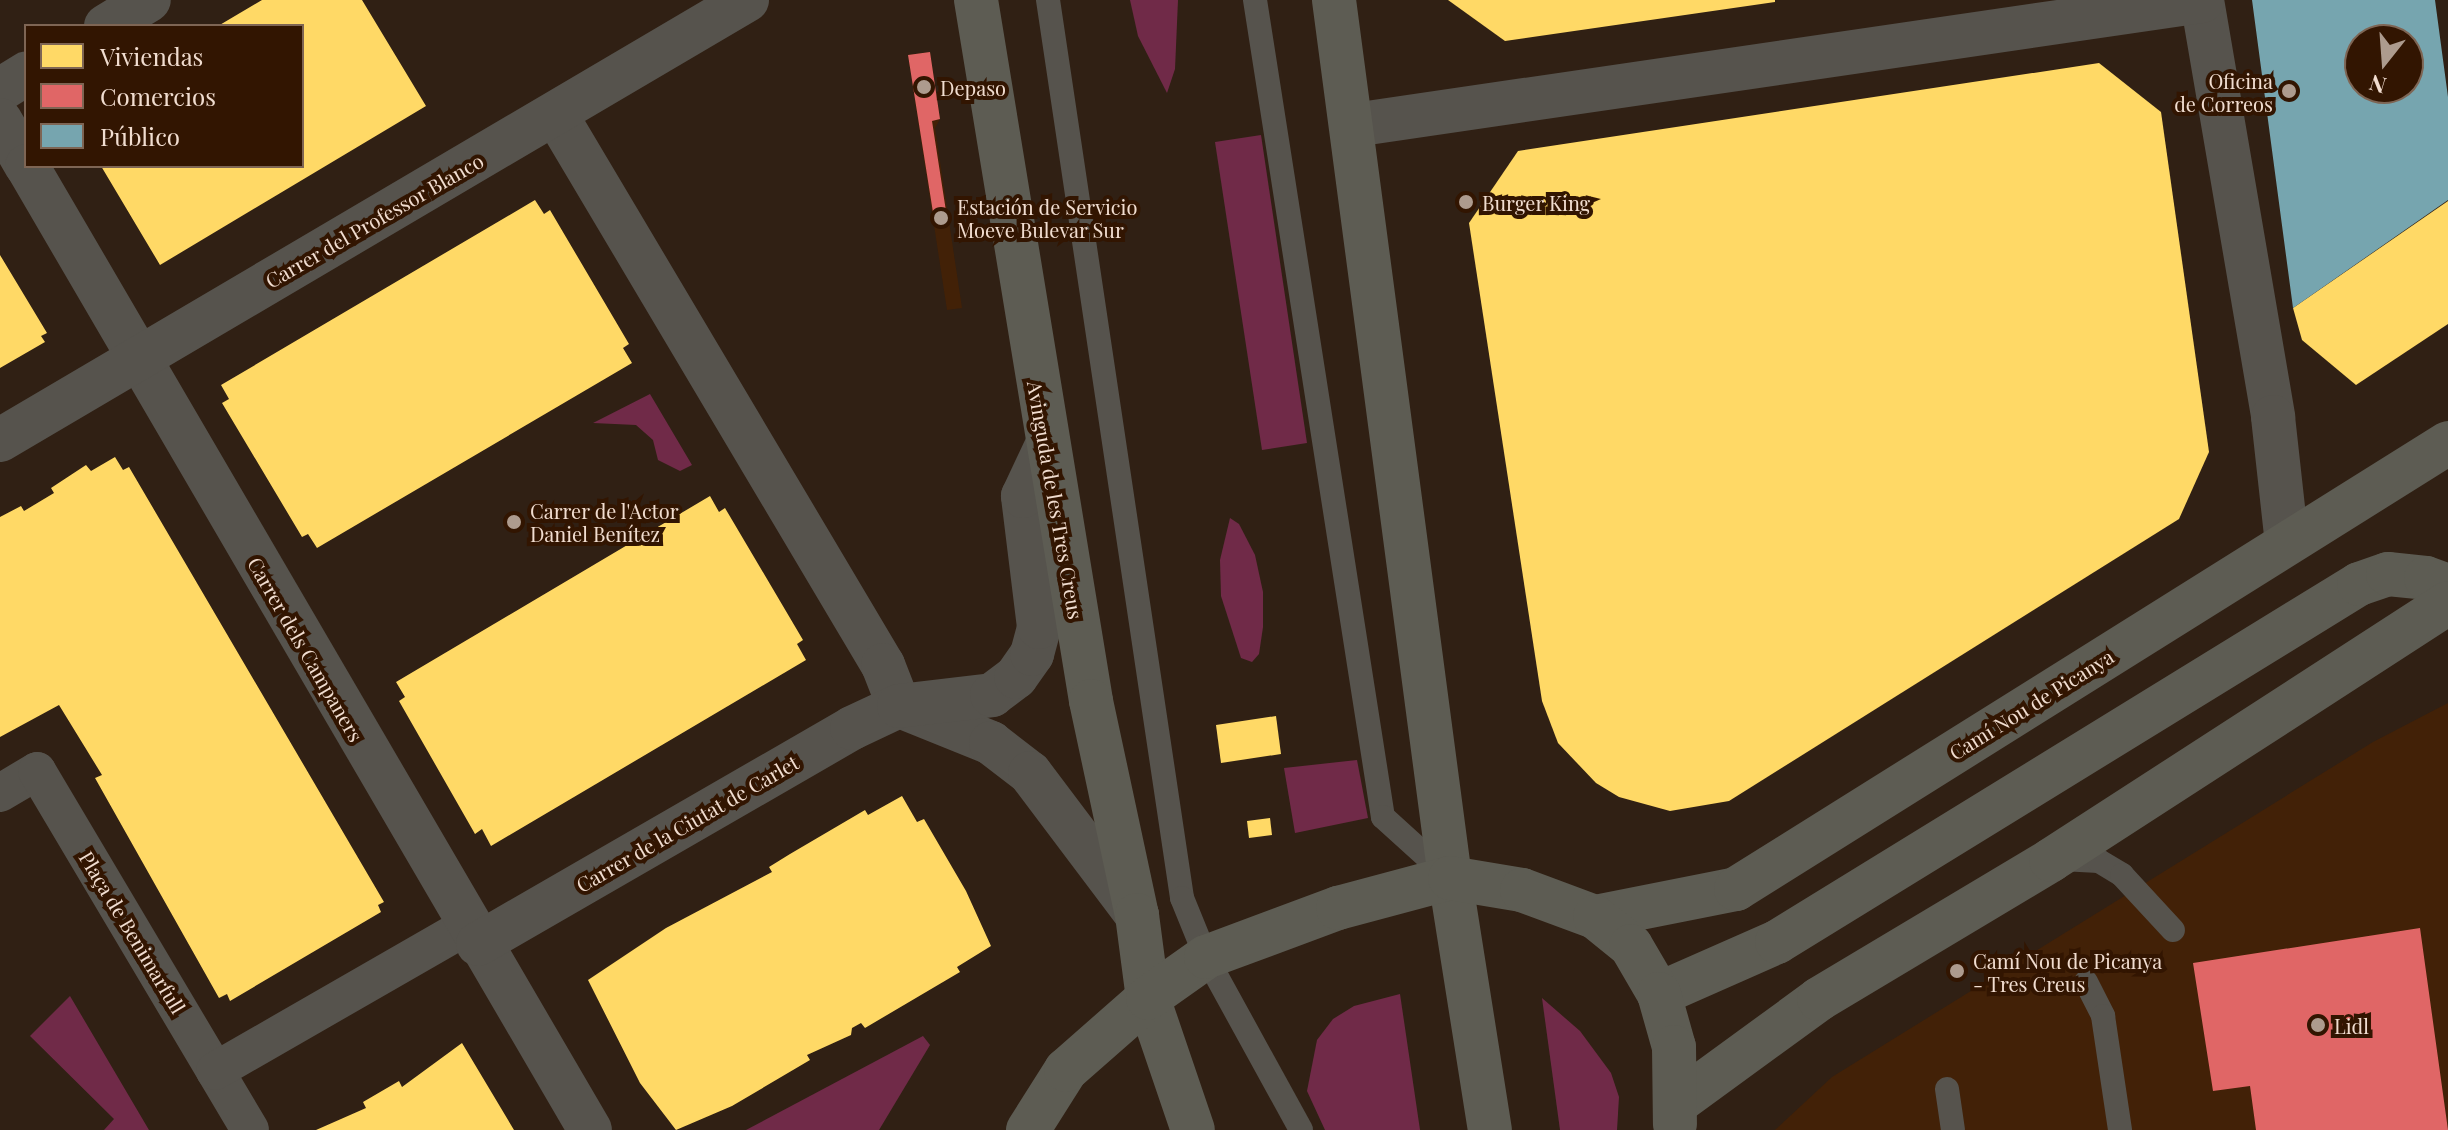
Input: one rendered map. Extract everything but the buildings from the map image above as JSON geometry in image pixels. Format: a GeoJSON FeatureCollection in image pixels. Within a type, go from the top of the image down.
{"type":"FeatureCollection","features":[{"type":"Feature","properties":{"kind":"main road","name":"Avinguda de les Tres Creus"},"geometry":{"type":"LineString","coordinates":[[976,0],[1091,701],[1137,915],[1148,998],[1193,1130]]}},
{"type":"Feature","properties":{"kind":"main road"},"geometry":{"type":"LineString","coordinates":[[1334,0],[1354,125],[1450,878],[1490,1130]]}},
{"type":"Feature","properties":{"kind":"main road","name":"Camí Nou de Picanya"},"geometry":{"type":"LineString","coordinates":[[1595,917],[1736,889],[2448,443]]}},
{"type":"Feature","properties":{"kind":"main road"},"geometry":{"type":"LineString","coordinates":[[1659,994],[1777,942],[2359,584],[2388,574],[2426,578],[2448,586]]}},
{"type":"Feature","properties":{"kind":"main road"},"geometry":{"type":"LineString","coordinates":[[1676,1116],[1819,999],[2051,860],[2448,603]]}},
{"type":"Feature","properties":{"kind":"main road"},"geometry":{"type":"LineString","coordinates":[[1028,1130],[1066,1070],[1148,998],[1206,957],[1338,908],[1450,878],[1522,890],[1595,917],[1631,946],[1659,994],[1674,1047],[1676,1116]]}},
{"type":"Feature","properties":{"kind":"street"},"geometry":{"type":"LineString","coordinates":[[109,24],[149,0]]}},
{"type":"Feature","properties":{"kind":"street","name":"Carrer del Professor Blanco"},"geometry":{"type":"LineString","coordinates":[[0,440],[747,0]]}},
{"type":"Feature","properties":{"kind":"street"},"geometry":{"type":"LineString","coordinates":[[1354,125],[2202,1],[2273,417],[2287,543]]}},
{"type":"Feature","properties":{"kind":"street"},"geometry":{"type":"LineString","coordinates":[[0,90],[24,75]]}},
{"type":"Feature","properties":{"kind":"street"},"geometry":{"type":"LineString","coordinates":[[556,115],[883,665],[899,706],[991,743],[1030,773],[1137,915]]}},
{"type":"Feature","properties":{"kind":"street","name":"Carrer dels Campaners"},"geometry":{"type":"LineString","coordinates":[[0,120],[24,162]]}},
{"type":"Feature","properties":{"kind":"street","name":"Carrer dels Campaners"},"geometry":{"type":"LineString","coordinates":[[28,168],[472,935],[590,1130]]}},
{"type":"Feature","properties":{"kind":"street"},"geometry":{"type":"LineString","coordinates":[[899,706],[992,695],[1016,677],[1032,654],[1039,627],[1023,496],[1047,445]]}},
{"type":"Feature","properties":{"kind":"street","name":"Carrer de la Ciutat de Carlet"},"geometry":{"type":"LineString","coordinates":[[215,1071],[899,706]]}},
{"type":"Feature","properties":{"kind":"street","name":"Plaça de Benimarfull"},"geometry":{"type":"LineString","coordinates":[[0,793],[37,771],[250,1130]]}},
{"type":"Feature","properties":{"kind":"lane"},"geometry":{"type":"LineString","coordinates":[[1048,0],[1170,838],[1182,898],[1206,957],[1301,1130]]}},
{"type":"Feature","properties":{"kind":"lane"},"geometry":{"type":"LineString","coordinates":[[1255,0],[1383,817],[1450,878]]}},
{"type":"Feature","properties":{"kind":"lane"},"geometry":{"type":"LineString","coordinates":[[2051,860],[2099,861],[2122,875],[2173,930]]}},
{"type":"Feature","properties":{"kind":"lane"},"geometry":{"type":"LineString","coordinates":[[2086,982],[2103,1016],[2120,1130]]}},
{"type":"Feature","properties":{"kind":"lane"},"geometry":{"type":"LineString","coordinates":[[1947,1089],[1953,1130]]}},
{"type":"Feature","properties":{"kind":"shaded area"},"geometry":{"type":"Polygon","coordinates":[[[1130,0],[1178,0],[1175,69],[1167,93],[1138,36],[1130,0]]]}},
{"type":"Feature","properties":{"kind":"shaded area","name":"Estación de Servicio Moeve Bulevar Sur"},"geometry":{"type":"Polygon","coordinates":[[[930,52],[940,119],[935,128],[962,308],[947,310],[908,55],[930,52]]]}},
{"type":"Feature","properties":{"kind":"shaded area"},"geometry":{"type":"Polygon","coordinates":[[[1261,135],[1307,443],[1262,450],[1215,142],[1261,135]]]}},
{"type":"Feature","properties":{"kind":"shaded area"},"geometry":{"type":"Polygon","coordinates":[[[650,394],[692,465],[680,471],[658,460],[653,440],[636,425],[593,423],[650,394]]]}},
{"type":"Feature","properties":{"kind":"shaded area"},"geometry":{"type":"Polygon","coordinates":[[[1230,518],[1239,524],[1255,555],[1263,592],[1259,654],[1252,662],[1241,658],[1221,596],[1220,560],[1230,518]]]}},
{"type":"Feature","properties":{"kind":"shaded area"},"geometry":{"type":"Polygon","coordinates":[[[2448,703],[2448,1130],[1775,1130],[1832,1077],[2373,742],[2448,703]]]}},
{"type":"Feature","properties":{"kind":"shaded area"},"geometry":{"type":"Polygon","coordinates":[[[1357,760],[1368,818],[1295,833],[1284,768],[1357,760]]]}},
{"type":"Feature","properties":{"kind":"shaded area"},"geometry":{"type":"Polygon","coordinates":[[[1400,994],[1420,1130],[1325,1130],[1307,1091],[1317,1040],[1333,1019],[1354,1006],[1400,994]]]}},
{"type":"Feature","properties":{"kind":"shaded area"},"geometry":{"type":"Polygon","coordinates":[[[70,996],[149,1130],[104,1130],[114,1119],[30,1036],[70,996]]]}},
{"type":"Feature","properties":{"kind":"shaded area"},"geometry":{"type":"Polygon","coordinates":[[[1542,998],[1580,1031],[1611,1073],[1619,1097],[1617,1130],[1560,1130],[1542,998]]]}},
{"type":"Feature","properties":{"kind":"shaded area"},"geometry":{"type":"Polygon","coordinates":[[[923,1036],[930,1045],[879,1130],[746,1130],[923,1036]]]}},
{"type":"Feature","properties":{"kind":"place","name":"Depaso"},"geometry":{"type":"Point","coordinates":[924,87]}},
{"type":"Feature","properties":{"kind":"place","name":"Oficina de Correos"},"geometry":{"type":"Point","coordinates":[2289,91]}},
{"type":"Feature","properties":{"kind":"place","name":"Burger King"},"geometry":{"type":"Point","coordinates":[1466,202]}},
{"type":"Feature","properties":{"kind":"place","name":"Estación de Servicio Moeve Bulevar Sur"},"geometry":{"type":"Point","coordinates":[941,218]}},
{"type":"Feature","properties":{"kind":"place","name":"Carrer de l'Actor Daniel Benítez"},"geometry":{"type":"Point","coordinates":[514,522]}},
{"type":"Feature","properties":{"kind":"place","name":"Camí Nou de Picanya - Tres Creus"},"geometry":{"type":"Point","coordinates":[1957,971]}},
{"type":"Feature","properties":{"kind":"place","name":"Lidl"},"geometry":{"type":"Point","coordinates":[2318,1025]}}]}
